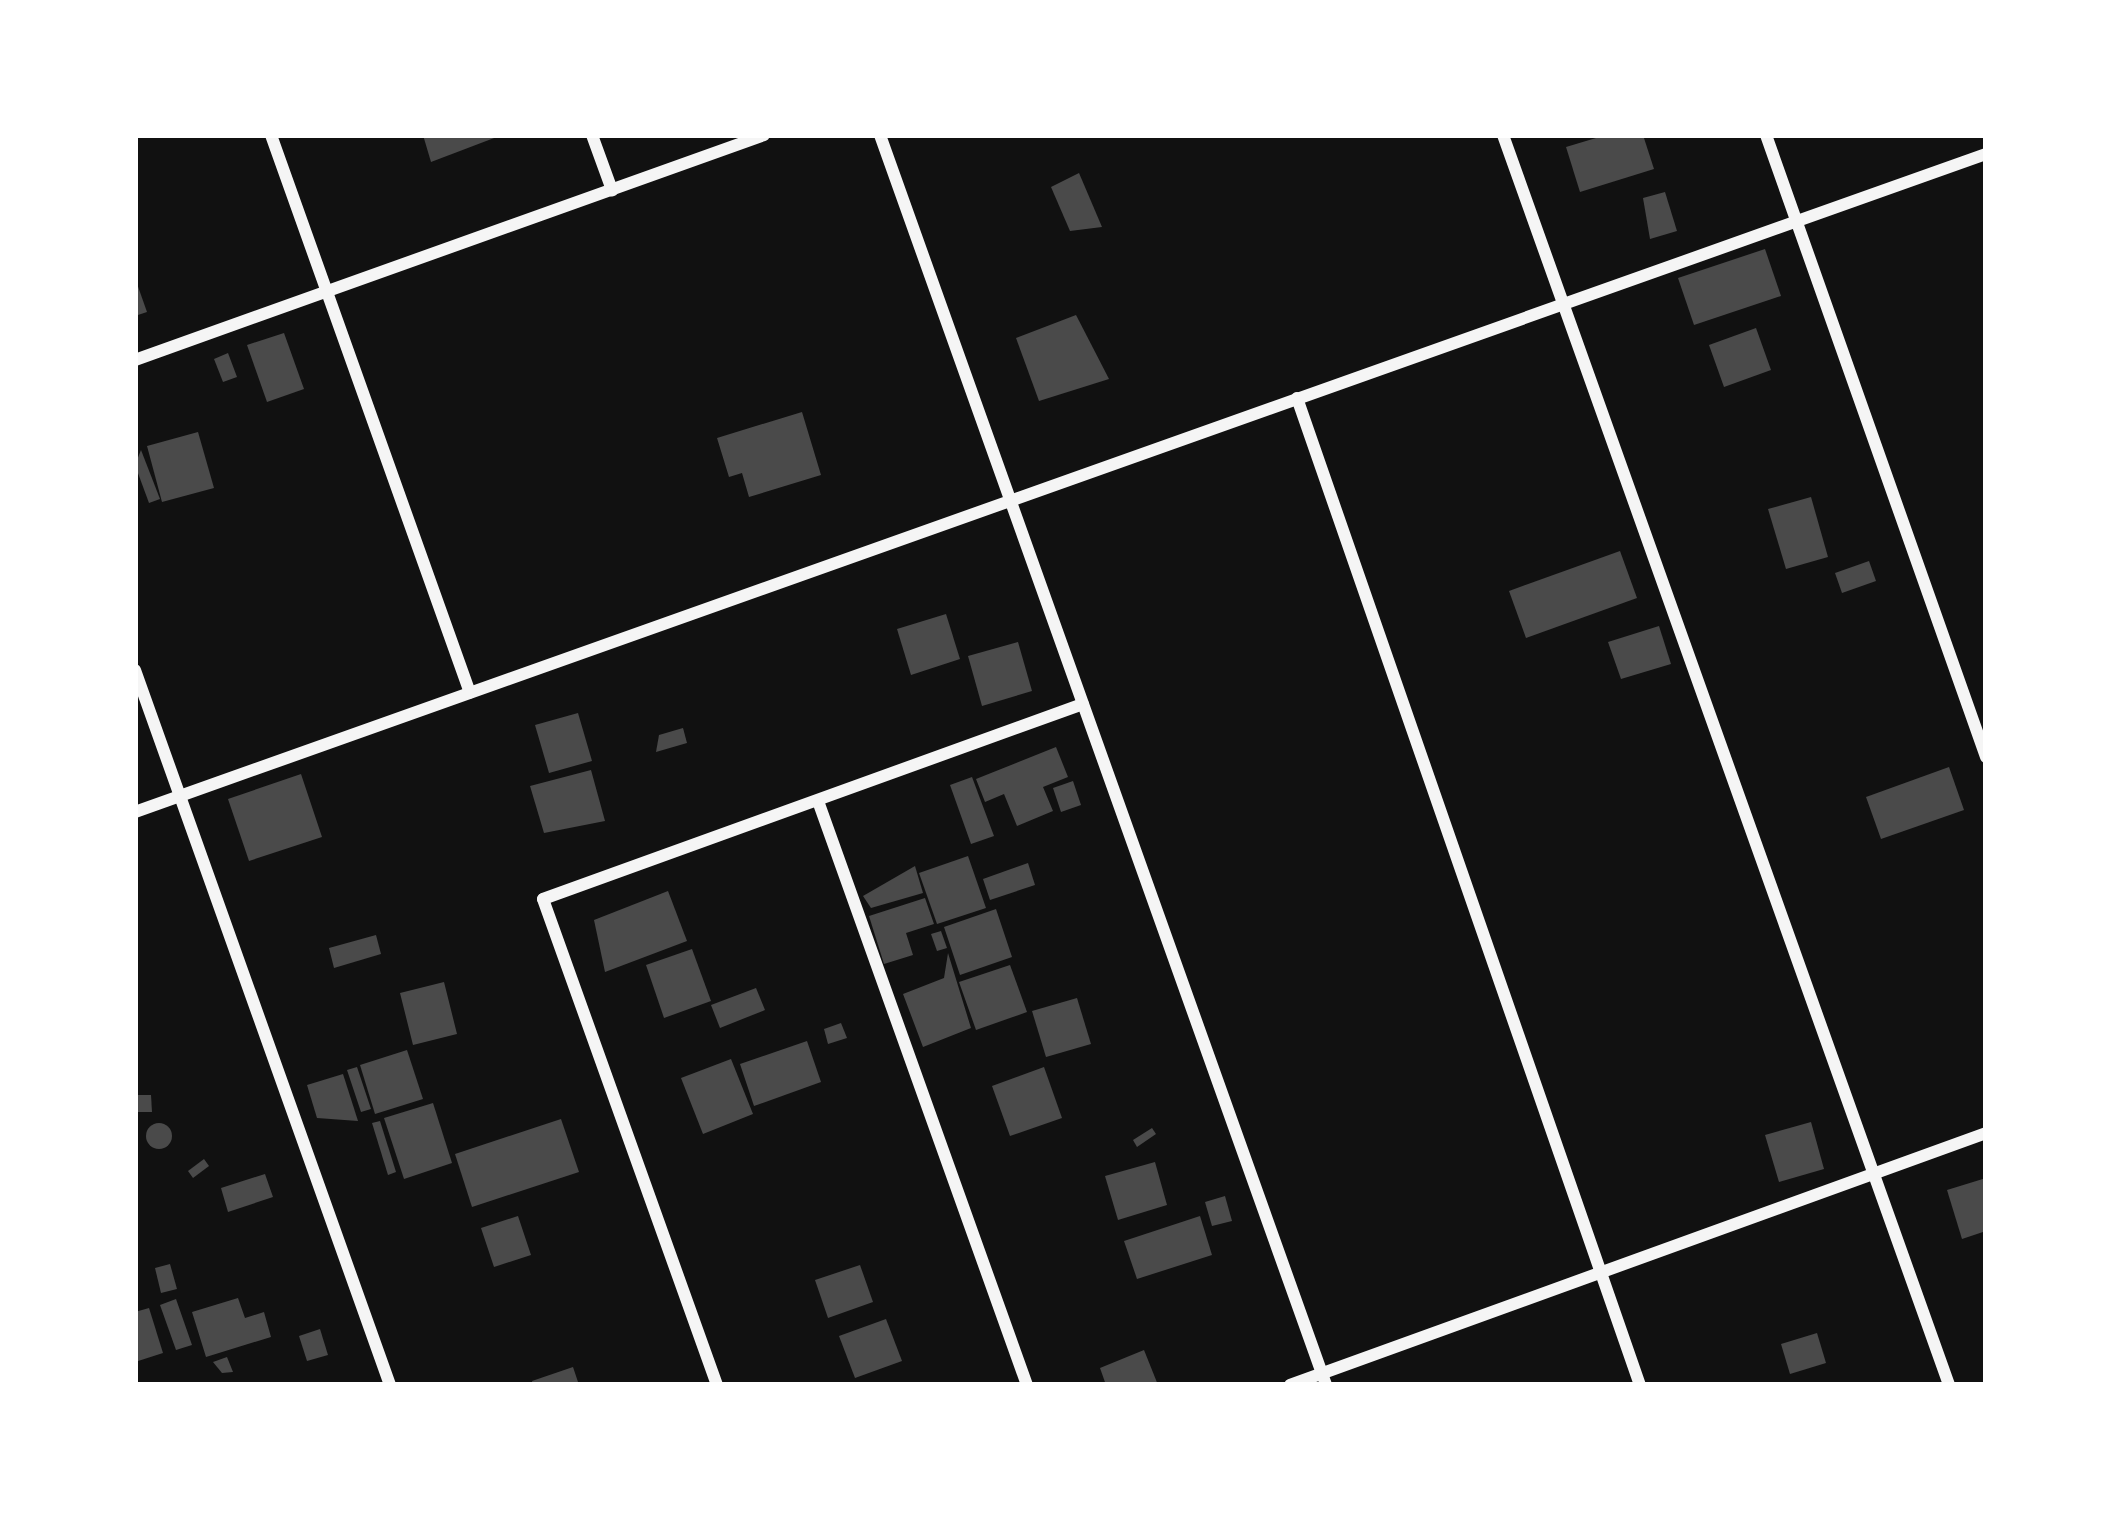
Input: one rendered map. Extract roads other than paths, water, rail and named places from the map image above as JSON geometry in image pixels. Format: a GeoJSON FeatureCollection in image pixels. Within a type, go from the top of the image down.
{"type":"FeatureCollection","features":[{"type":"Feature","properties":{"kind":"street"},"geometry":{"type":"LineString","coordinates":[[271,135],[470,693]]}},
{"type":"Feature","properties":{"kind":"street"},"geometry":{"type":"LineString","coordinates":[[592,135],[612,190]]}},
{"type":"Feature","properties":{"kind":"street"},"geometry":{"type":"LineString","coordinates":[[135,360],[764,135]]}},
{"type":"Feature","properties":{"kind":"street"},"geometry":{"type":"LineString","coordinates":[[880,135],[1324,1379]]}},
{"type":"Feature","properties":{"kind":"street"},"geometry":{"type":"LineString","coordinates":[[1503,135],[1949,1385]]}},
{"type":"Feature","properties":{"kind":"street"},"geometry":{"type":"LineString","coordinates":[[1766,135],[1986,757]]}},
{"type":"Feature","properties":{"kind":"street"},"geometry":{"type":"LineString","coordinates":[[135,812],[1986,154]]}},
{"type":"Feature","properties":{"kind":"street"},"geometry":{"type":"LineString","coordinates":[[1297,398],[1640,1385]]}},
{"type":"Feature","properties":{"kind":"street"},"geometry":{"type":"LineString","coordinates":[[135,670],[390,1385]]}},
{"type":"Feature","properties":{"kind":"street"},"geometry":{"type":"LineString","coordinates":[[717,1385],[543,898],[1083,704]]}},
{"type":"Feature","properties":{"kind":"street"},"geometry":{"type":"LineString","coordinates":[[818,801],[1027,1385]]}},
{"type":"Feature","properties":{"kind":"street"},"geometry":{"type":"LineString","coordinates":[[1291,1385],[1324,1379],[1986,1133]]}}]}
